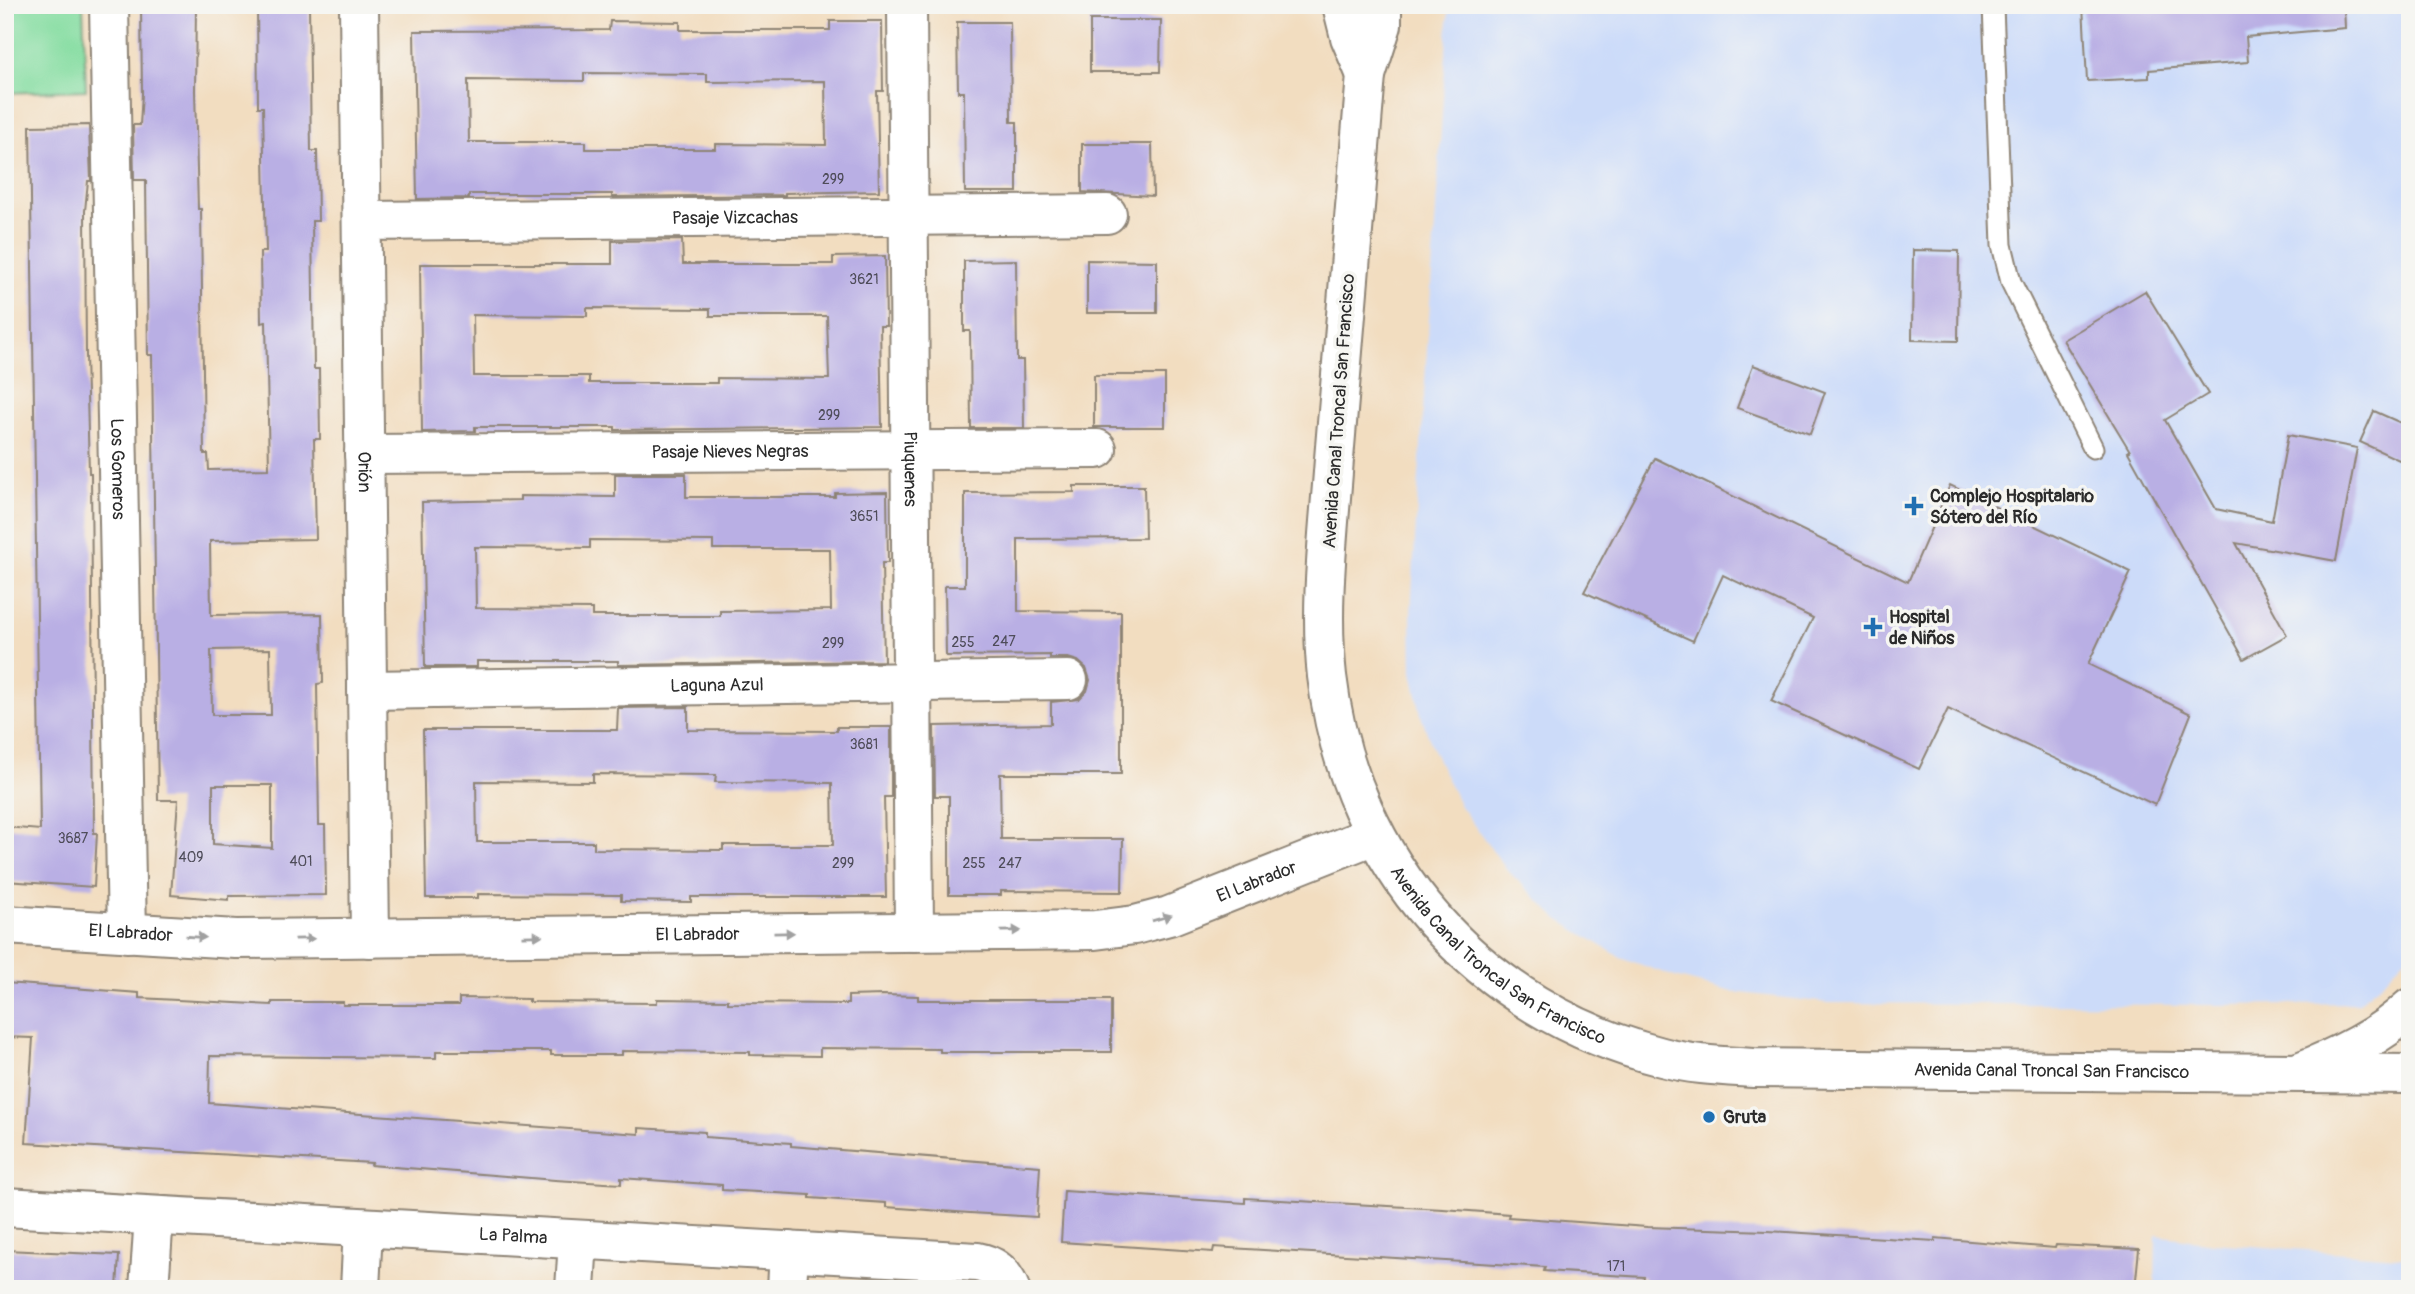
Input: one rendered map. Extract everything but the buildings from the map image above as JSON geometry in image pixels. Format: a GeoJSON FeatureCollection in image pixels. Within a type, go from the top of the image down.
{"type":"FeatureCollection","features":[{"type":"Feature","properties":{"kind":"street","name":"Los Gomeros"},"geometry":{"type":"LineString","coordinates":[[109,5],[127,933]]}},
{"type":"Feature","properties":{"kind":"street","name":"Orión"},"geometry":{"type":"LineString","coordinates":[[359,5],[370,938]]}},
{"type":"Feature","properties":{"kind":"street","name":"Piuquenes"},"geometry":{"type":"LineString","coordinates":[[907,5],[914,932]]}},
{"type":"Feature","properties":{"kind":"street","name":"Avenida Canal Troncal San Francisco"},"geometry":{"type":"LineString","coordinates":[[1342,5],[1350,37],[1366,75]]}},
{"type":"Feature","properties":{"kind":"street","name":"Avenida Canal Troncal San Francisco"},"geometry":{"type":"LineString","coordinates":[[1382,5],[1382,25],[1366,75],[1339,399],[1325,627],[1327,676],[1336,726],[1350,775],[1374,835],[1398,875],[1459,947],[1497,980],[1540,1009],[1580,1030],[1622,1046],[1709,1066],[2410,1074]]}},
{"type":"Feature","properties":{"kind":"street","name":"Pasaje Vizcachas"},"geometry":{"type":"LineString","coordinates":[[362,221],[1107,214]]}},
{"type":"Feature","properties":{"kind":"street","name":"Pasaje Nieves Negras"},"geometry":{"type":"LineString","coordinates":[[364,454],[1097,449]]}},
{"type":"Feature","properties":{"kind":"street","name":"Laguna Azul"},"geometry":{"type":"LineString","coordinates":[[367,690],[1068,680]]}},
{"type":"Feature","properties":{"kind":"street","name":"El Labrador"},"geometry":{"type":"LineString","coordinates":[[5,925],[236,939],[1095,930],[1135,926],[1170,916],[1374,835]]}},
{"type":"Feature","properties":{"kind":"street"},"geometry":{"type":"LineString","coordinates":[[2299,1072],[2336,1057],[2370,1038],[2410,1008]]}},
{"type":"Feature","properties":{"kind":"street","name":"La Palma"},"geometry":{"type":"LineString","coordinates":[[5,1207],[977,1262],[997,1269],[1010,1289]]}},
{"type":"Feature","properties":{"kind":"street"},"geometry":{"type":"LineString","coordinates":[[149,1289],[154,1216]]}},
{"type":"Feature","properties":{"kind":"street"},"geometry":{"type":"LineString","coordinates":[[360,1289],[363,1228]]}},
{"type":"Feature","properties":{"kind":"street"},"geometry":{"type":"LineString","coordinates":[[575,1289],[578,1240]]}},
{"type":"Feature","properties":{"kind":"street"},"geometry":{"type":"LineString","coordinates":[[787,1289],[789,1251]]}},
{"type":"Feature","properties":{"kind":"lane"},"geometry":{"type":"LineString","coordinates":[[1993,5],[2002,245],[2005,261],[2011,282],[2093,447]]}},
{"type":"Feature","properties":{"kind":"shaded area","name":"Complejo Hospitalario Sótero del Río"},"geometry":{"type":"Polygon","coordinates":[[[1449,5],[2410,5],[2410,952],[2382,983],[2357,1003],[2219,1005],[1828,1003],[1733,992],[1675,977],[1620,957],[1558,919],[1507,870],[1460,806],[1434,752],[1422,719],[1412,672],[1411,614],[1415,539],[1449,5]]]}},
{"type":"Feature","properties":{"kind":"shaded area"},"geometry":{"type":"Polygon","coordinates":[[[2156,1235],[2213,1243],[2410,1258],[2410,1289],[2155,1289],[2156,1235]]]}},
{"type":"Feature","properties":{"kind":"green space"},"geometry":{"type":"Polygon","coordinates":[[[5,5],[83,5],[86,90],[5,93],[5,5]]]}},
{"type":"Feature","properties":{"kind":"place","name":"Complejo Hospitalario Sótero del Río"},"geometry":{"type":"Point","coordinates":[1914,506]}},
{"type":"Feature","properties":{"kind":"place","name":"Hospital de Niños"},"geometry":{"type":"Point","coordinates":[1873,627]}},
{"type":"Feature","properties":{"kind":"place","name":"Gruta"},"geometry":{"type":"Point","coordinates":[1709,1117]}}]}
